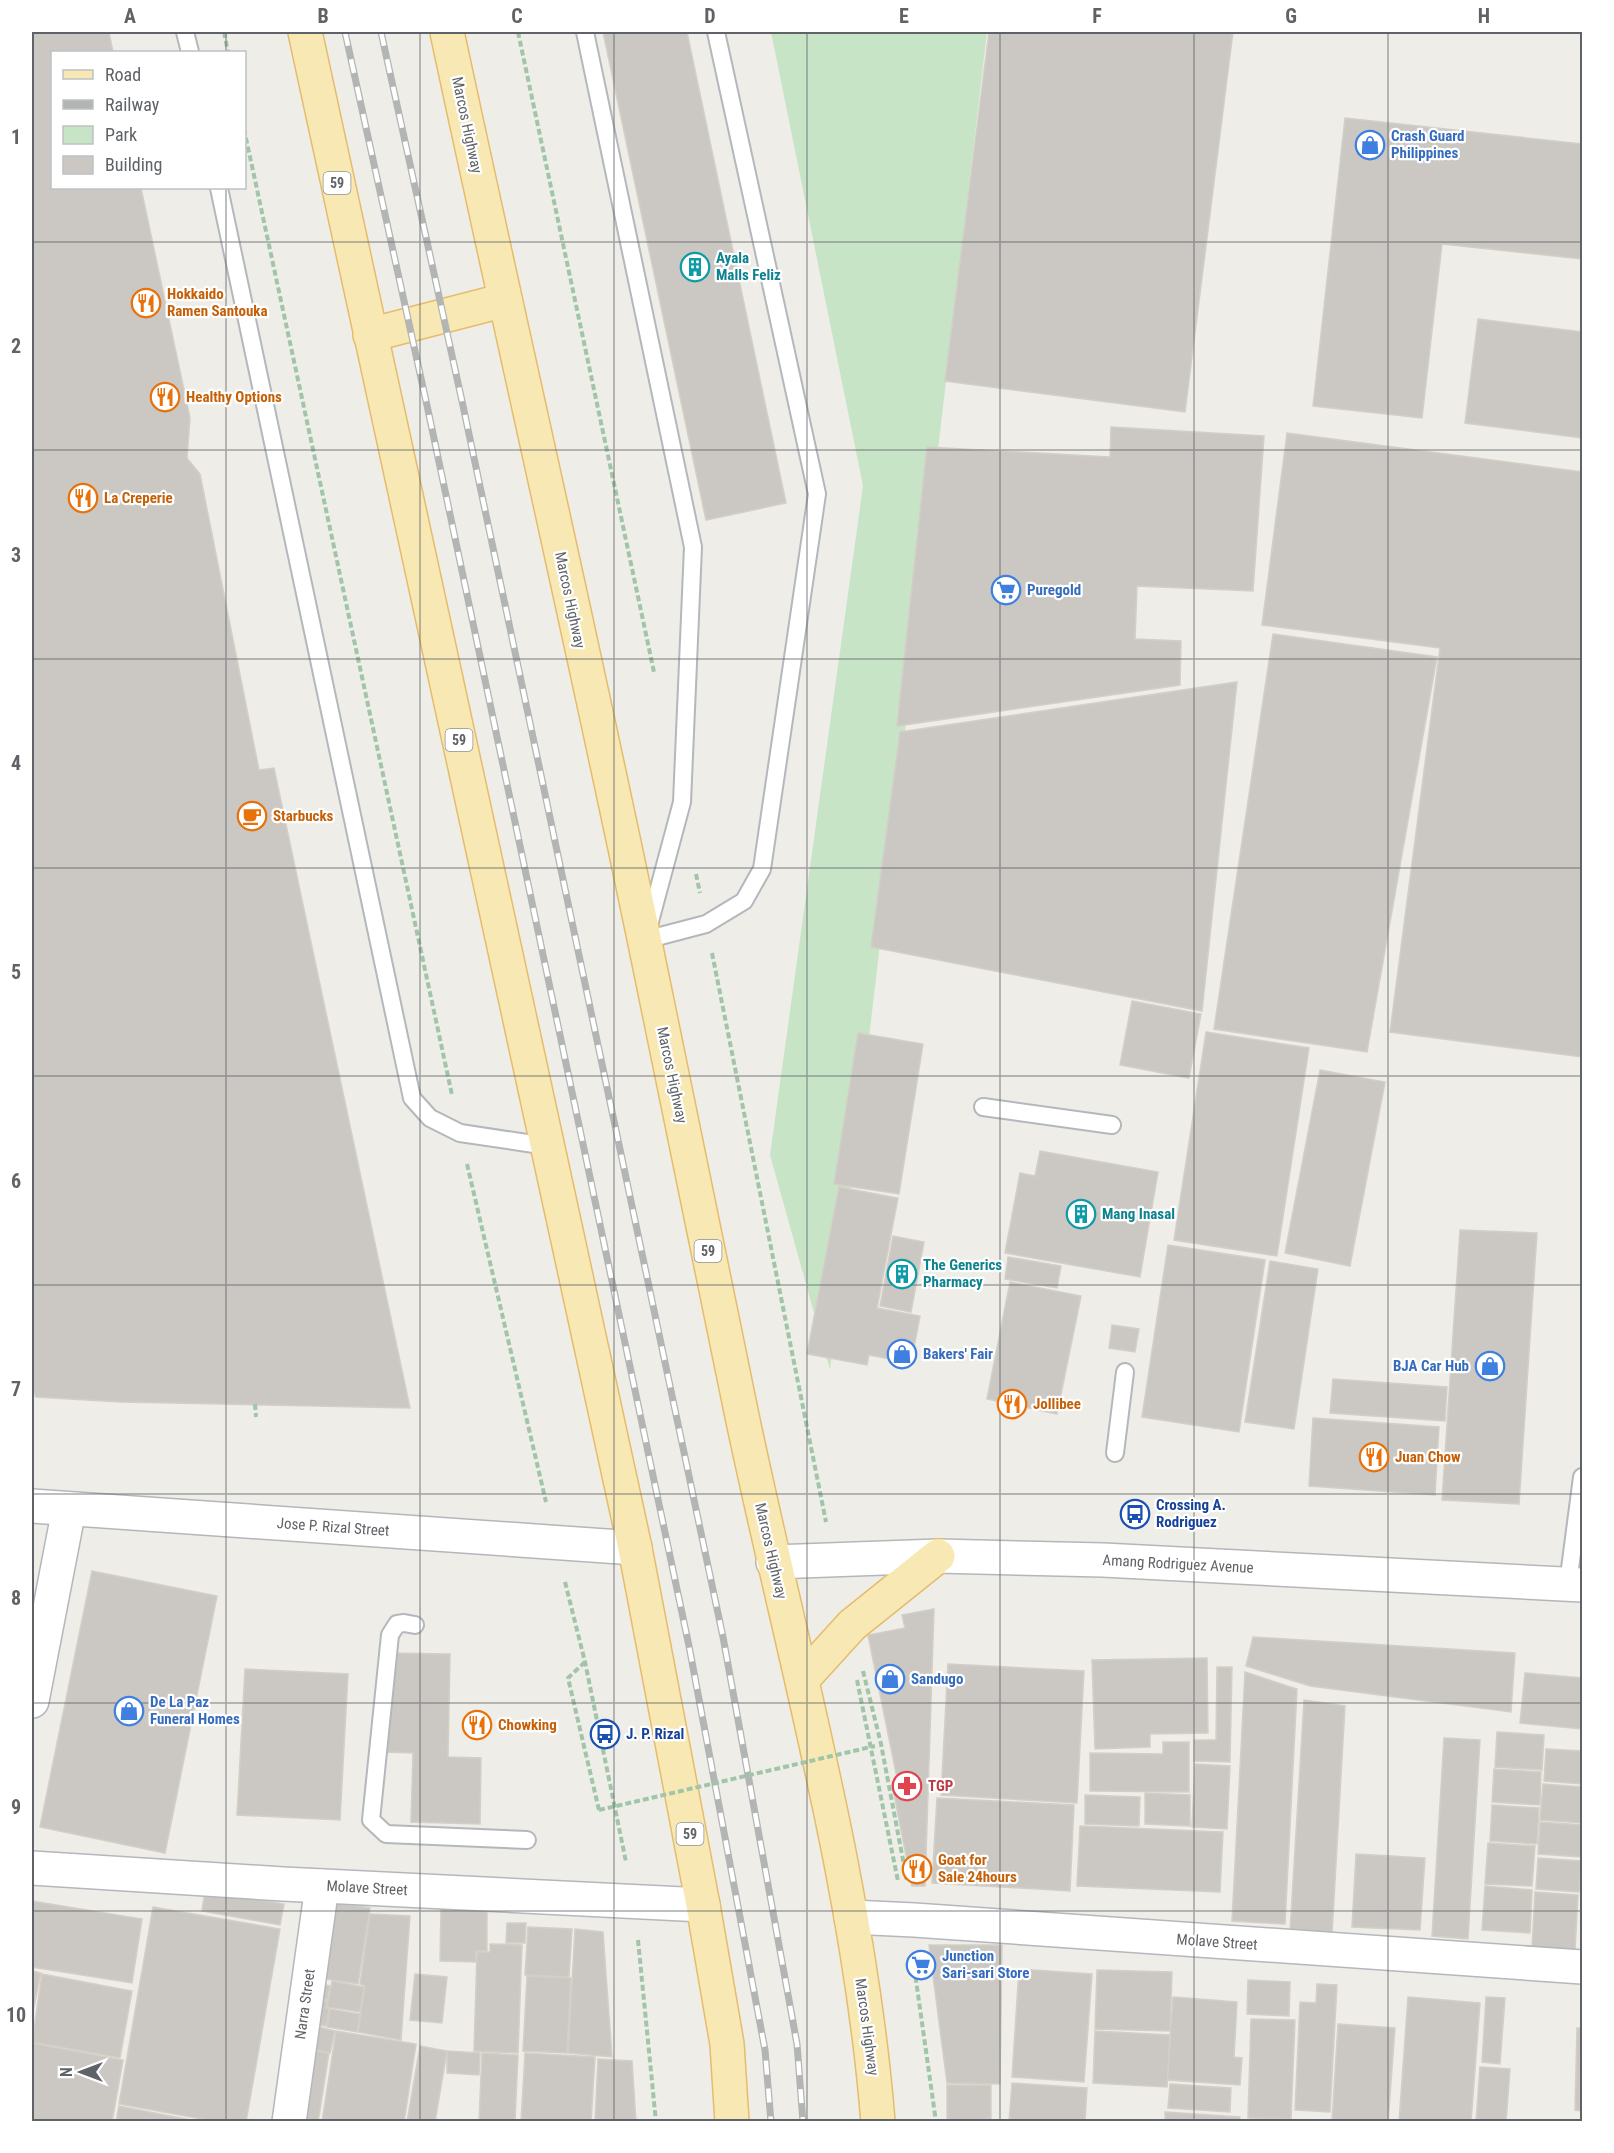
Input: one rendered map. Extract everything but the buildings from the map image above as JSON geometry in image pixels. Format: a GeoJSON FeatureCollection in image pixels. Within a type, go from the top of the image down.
{"type":"FeatureCollection","features":[{"type":"Feature","properties":{"kind":"main road","name":"59"},"geometry":{"type":"LineString","coordinates":[[305,32],[635,1548],[727,2044],[732,2121]]}},
{"type":"Feature","properties":{"kind":"main road","name":"Marcos Highway"},"geometry":{"type":"LineString","coordinates":[[447,32],[645,940],[773,1562],[802,1680],[851,1917],[875,2075],[878,2121]]}},
{"type":"Feature","properties":{"kind":"main road"},"geometry":{"type":"LineString","coordinates":[[370,335],[505,300]]}},
{"type":"Feature","properties":{"kind":"main road"},"geometry":{"type":"LineString","coordinates":[[802,1680],[852,1625],[938,1556]]}},
{"type":"Feature","properties":{"kind":"street","name":"Jose P. Rizal Street"},"geometry":{"type":"LineString","coordinates":[[32,1506],[635,1548]]}},
{"type":"Feature","properties":{"kind":"street"},"geometry":{"type":"LineString","coordinates":[[32,1701],[69,1509]]}},
{"type":"Feature","properties":{"kind":"street","name":"Amang Rodriguez Avenue"},"geometry":{"type":"LineString","coordinates":[[773,1562],[938,1556],[1103,1560],[1575,1584]]}},
{"type":"Feature","properties":{"kind":"street","name":"Molave Street"},"geometry":{"type":"LineString","coordinates":[[32,1868],[322,1886],[703,1905]]}},
{"type":"Feature","properties":{"kind":"street","name":"Narra Street"},"geometry":{"type":"LineString","coordinates":[[289,2121],[322,1886]]}},
{"type":"Feature","properties":{"kind":"street","name":"Molave Street"},"geometry":{"type":"LineString","coordinates":[[851,1917],[1582,1967]]}},
{"type":"Feature","properties":{"kind":"lane"},"geometry":{"type":"LineString","coordinates":[[185,32],[190,51]]}},
{"type":"Feature","properties":{"kind":"lane"},"geometry":{"type":"LineString","coordinates":[[585,32],[693,547],[682,802],[645,940],[706,924],[744,902],[762,869],[817,494],[716,32]]}},
{"type":"Feature","properties":{"kind":"lane"},"geometry":{"type":"LineString","coordinates":[[219,189],[412,1098],[430,1118],[460,1133],[548,1146]]}},
{"type":"Feature","properties":{"kind":"lane"},"geometry":{"type":"LineString","coordinates":[[983,1107],[1112,1125]]}},
{"type":"Feature","properties":{"kind":"lane"},"geometry":{"type":"LineString","coordinates":[[1115,1453],[1125,1372]]}},
{"type":"Feature","properties":{"kind":"lane"},"geometry":{"type":"LineString","coordinates":[[1575,1584],[1582,1477]]}},
{"type":"Feature","properties":{"kind":"lane"},"geometry":{"type":"LineString","coordinates":[[415,1625],[398,1624],[390,1635],[371,1820],[386,1834],[527,1840]]}},
{"type":"Feature","properties":{"kind":"path"},"geometry":{"type":"LineString","coordinates":[[224,32],[228,51]]}},
{"type":"Feature","properties":{"kind":"path"},"geometry":{"type":"LineString","coordinates":[[518,32],[654,674]]}},
{"type":"Feature","properties":{"kind":"path"},"geometry":{"type":"LineString","coordinates":[[246,138],[460,1133],[555,1543],[585,1662],[635,1902],[656,2121]]}},
{"type":"Feature","properties":{"kind":"path"},"geometry":{"type":"LineString","coordinates":[[695,869],[833,1560]]}},
{"type":"Feature","properties":{"kind":"path"},"geometry":{"type":"LineString","coordinates":[[255,1404],[256,1417]]}},
{"type":"Feature","properties":{"kind":"path"},"geometry":{"type":"LineString","coordinates":[[845,1633],[857,1678],[908,1920],[936,2121]]}},
{"type":"Feature","properties":{"kind":"path"},"geometry":{"type":"LineString","coordinates":[[585,1662],[568,1678],[599,1810],[881,1744]]}},
{"type":"Feature","properties":{"kind":"path"},"geometry":{"type":"LineString","coordinates":[[863,1671],[881,1744],[905,1872],[897,1875]]}},
{"type":"Feature","properties":{"kind":"green space"},"geometry":{"type":"Polygon","coordinates":[[[771,32],[987,32],[830,1370],[770,1155],[863,486],[771,32]]]}},
{"type":"Feature","properties":{"kind":"railway"},"geometry":{"type":"LineString","coordinates":[[345,32],[428,410],[689,1646],[765,2050],[771,2122]]}},
{"type":"Feature","properties":{"kind":"railway"},"geometry":{"type":"LineString","coordinates":[[381,32],[462,401],[723,1637],[797,2044],[803,2122]]}},
{"type":"Feature","properties":{"kind":"place","name":"Crash Guard Philippines"},"geometry":{"type":"Point","coordinates":[1370,145]}},
{"type":"Feature","properties":{"kind":"place","name":"Ayala Malls Feliz"},"geometry":{"type":"Point","coordinates":[695,267]}},
{"type":"Feature","properties":{"kind":"place","name":"Hokkaido Ramen Santouka"},"geometry":{"type":"Point","coordinates":[146,303]}},
{"type":"Feature","properties":{"kind":"place","name":"Healthy Options"},"geometry":{"type":"Point","coordinates":[165,397]}},
{"type":"Feature","properties":{"kind":"place","name":"La Creperie"},"geometry":{"type":"Point","coordinates":[83,498]}},
{"type":"Feature","properties":{"kind":"place","name":"Puregold"},"geometry":{"type":"Point","coordinates":[1006,590]}},
{"type":"Feature","properties":{"kind":"place","name":"Starbucks"},"geometry":{"type":"Point","coordinates":[252,816]}},
{"type":"Feature","properties":{"kind":"place","name":"Mang Inasal"},"geometry":{"type":"Point","coordinates":[1081,1214]}},
{"type":"Feature","properties":{"kind":"place","name":"The Generics Pharmacy"},"geometry":{"type":"Point","coordinates":[902,1274]}},
{"type":"Feature","properties":{"kind":"place","name":"Bakers' Fair"},"geometry":{"type":"Point","coordinates":[902,1354]}},
{"type":"Feature","properties":{"kind":"place","name":"BJA Car Hub"},"geometry":{"type":"Point","coordinates":[1490,1366]}},
{"type":"Feature","properties":{"kind":"place","name":"Jollibee"},"geometry":{"type":"Point","coordinates":[1012,1404]}},
{"type":"Feature","properties":{"kind":"place","name":"Juan Chow"},"geometry":{"type":"Point","coordinates":[1374,1457]}},
{"type":"Feature","properties":{"kind":"place","name":"Crossing A. Rodriguez"},"geometry":{"type":"Point","coordinates":[1135,1514]}},
{"type":"Feature","properties":{"kind":"place","name":"Sandugo"},"geometry":{"type":"Point","coordinates":[890,1679]}},
{"type":"Feature","properties":{"kind":"place","name":"De La Paz Funeral Homes"},"geometry":{"type":"Point","coordinates":[129,1711]}},
{"type":"Feature","properties":{"kind":"place","name":"Chowking"},"geometry":{"type":"Point","coordinates":[477,1725]}},
{"type":"Feature","properties":{"kind":"place","name":"J. P. Rizal"},"geometry":{"type":"Point","coordinates":[605,1734]}},
{"type":"Feature","properties":{"kind":"place","name":"TGP"},"geometry":{"type":"Point","coordinates":[907,1786]}},
{"type":"Feature","properties":{"kind":"place","name":"Goat for Sale 24hours"},"geometry":{"type":"Point","coordinates":[917,1869]}},
{"type":"Feature","properties":{"kind":"place","name":"Junction Sari-sari Store"},"geometry":{"type":"Point","coordinates":[921,1965]}}]}
